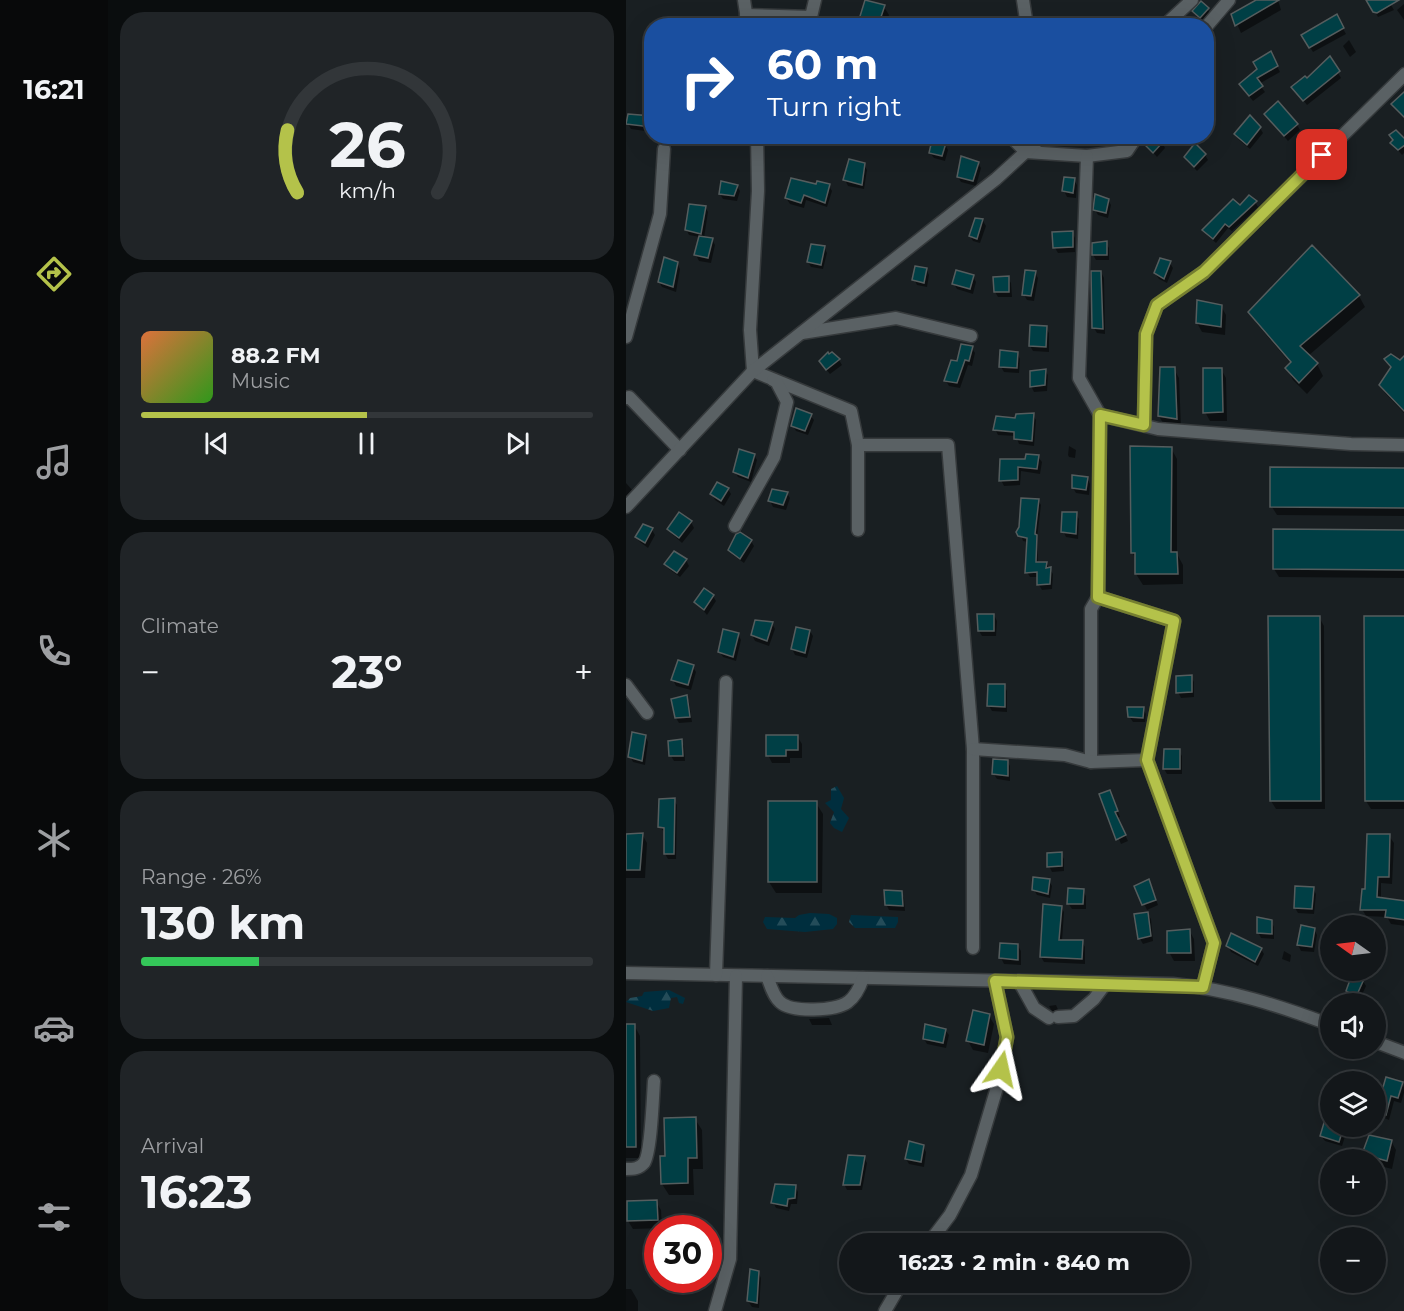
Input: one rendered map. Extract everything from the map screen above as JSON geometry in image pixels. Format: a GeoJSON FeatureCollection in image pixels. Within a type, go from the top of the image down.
{"type":"FeatureCollection","features":[{"type":"Feature","properties":{"kind":"street"},"geometry":{"type":"LineString","coordinates":[[744,0],[747,18]]}},
{"type":"Feature","properties":{"kind":"street"},"geometry":{"type":"LineString","coordinates":[[790,18],[811,17],[815,0]]}},
{"type":"Feature","properties":{"kind":"street"},"geometry":{"type":"LineString","coordinates":[[1023,0],[1026,18]]}},
{"type":"Feature","properties":{"kind":"street"},"geometry":{"type":"LineString","coordinates":[[1173,18],[1192,0]]}},
{"type":"Feature","properties":{"kind":"street"},"geometry":{"type":"LineString","coordinates":[[1214,18],[1229,0]]}},
{"type":"Feature","properties":{"kind":"street"},"geometry":{"type":"LineString","coordinates":[[1144,425],[1146,334],[1157,305],[1204,272],[1404,74]]}},
{"type":"Feature","properties":{"kind":"street"},"geometry":{"type":"LineString","coordinates":[[753,371],[750,330],[758,191],[757,144]]}},
{"type":"Feature","properties":{"kind":"street"},"geometry":{"type":"LineString","coordinates":[[1018,144],[1026,152],[1087,156],[1127,151],[1132,144]]}},
{"type":"Feature","properties":{"kind":"street"},"geometry":{"type":"LineString","coordinates":[[626,507],[753,371],[996,179],[1034,144]]}},
{"type":"Feature","properties":{"kind":"street"},"geometry":{"type":"LineString","coordinates":[[626,337],[660,214],[664,150]]}},
{"type":"Feature","properties":{"kind":"street"},"geometry":{"type":"LineString","coordinates":[[1087,156],[1079,378],[1100,415],[1098,597],[1091,609],[1091,762]]}},
{"type":"Feature","properties":{"kind":"street"},"geometry":{"type":"LineString","coordinates":[[801,333],[896,318],[971,336]]}},
{"type":"Feature","properties":{"kind":"street"},"geometry":{"type":"LineString","coordinates":[[753,371],[851,411],[858,446],[858,530]]}},
{"type":"Feature","properties":{"kind":"street"},"geometry":{"type":"LineString","coordinates":[[735,526],[774,457],[787,402],[776,381],[753,371]]}},
{"type":"Feature","properties":{"kind":"street"},"geometry":{"type":"LineString","coordinates":[[627,393],[680,450]]}},
{"type":"Feature","properties":{"kind":"street"},"geometry":{"type":"LineString","coordinates":[[1100,415],[1158,429],[1328,442],[1404,445]]}},
{"type":"Feature","properties":{"kind":"street"},"geometry":{"type":"LineString","coordinates":[[858,446],[948,445],[973,749],[973,948]]}},
{"type":"Feature","properties":{"kind":"street"},"geometry":{"type":"LineString","coordinates":[[1098,597],[1174,621],[1147,760],[1214,943],[1203,987]]}},
{"type":"Feature","properties":{"kind":"street"},"geometry":{"type":"LineString","coordinates":[[716,975],[726,681]]}},
{"type":"Feature","properties":{"kind":"street"},"geometry":{"type":"LineString","coordinates":[[626,685],[647,713]]}},
{"type":"Feature","properties":{"kind":"street"},"geometry":{"type":"LineString","coordinates":[[973,749],[1065,755],[1091,762],[1147,760]]}},
{"type":"Feature","properties":{"kind":"street"},"geometry":{"type":"LineString","coordinates":[[626,973],[1203,987],[1235,993],[1320,1021]]}},
{"type":"Feature","properties":{"kind":"street"},"geometry":{"type":"LineString","coordinates":[[715,1311],[730,1259],[736,976]]}},
{"type":"Feature","properties":{"kind":"street"},"geometry":{"type":"LineString","coordinates":[[767,976],[780,1003],[798,1008],[833,1009],[848,1001],[859,989],[863,978]]}},
{"type":"Feature","properties":{"kind":"street"},"geometry":{"type":"LineString","coordinates":[[936,1233],[950,1215],[971,1175],[998,1084],[1007,1037],[995,981]]}},
{"type":"Feature","properties":{"kind":"street"},"geometry":{"type":"LineString","coordinates":[[1019,981],[1034,1008],[1053,1017],[1074,1016],[1094,999],[1106,983]]}},
{"type":"Feature","properties":{"kind":"street"},"geometry":{"type":"LineString","coordinates":[[1386,1046],[1404,1053]]}},
{"type":"Feature","properties":{"kind":"street"},"geometry":{"type":"LineString","coordinates":[[626,1169],[635,1169],[645,1162],[654,1081]]}},
{"type":"Feature","properties":{"kind":"street"},"geometry":{"type":"LineString","coordinates":[[885,1311],[896,1293]]}},
{"type":"Feature","properties":{"kind":"green space"},"geometry":{"type":"Polygon","coordinates":[[[837,786],[844,798],[841,809],[849,818],[842,832],[830,823],[834,812],[825,803],[831,800],[831,789],[837,786]]]}},
{"type":"Feature","properties":{"kind":"green space"},"geometry":{"type":"Polygon","coordinates":[[[810,913],[829,914],[837,918],[837,924],[833,929],[805,932],[767,929],[763,922],[765,917],[795,918],[810,913]]]}},
{"type":"Feature","properties":{"kind":"green space"},"geometry":{"type":"Polygon","coordinates":[[[851,915],[898,917],[898,922],[895,928],[855,928],[849,922],[851,915]]]}},
{"type":"Feature","properties":{"kind":"green space"},"geometry":{"type":"Polygon","coordinates":[[[669,990],[685,998],[683,1004],[679,1003],[677,997],[671,998],[669,1008],[653,1011],[626,1002],[630,998],[642,996],[644,992],[669,990]]]}},
{"type":"Feature","properties":{"kind":"building"},"geometry":{"type":"Polygon","coordinates":[[[865,0],[885,5],[881,18],[859,18],[865,0]]]}},
{"type":"Feature","properties":{"kind":"building"},"geometry":{"type":"Polygon","coordinates":[[[1256,0],[1279,0],[1235,26],[1231,14],[1256,0]]]}},
{"type":"Feature","properties":{"kind":"building"},"geometry":{"type":"Polygon","coordinates":[[[1366,0],[1399,0],[1377,13],[1373,12],[1366,0]]]}},
{"type":"Feature","properties":{"kind":"building"},"geometry":{"type":"Polygon","coordinates":[[[1201,1],[1209,8],[1200,18],[1192,11],[1201,1]]]}},
{"type":"Feature","properties":{"kind":"building"},"geometry":{"type":"Polygon","coordinates":[[[1337,14],[1344,28],[1309,48],[1301,35],[1337,14]]]}},
{"type":"Feature","properties":{"kind":"building"},"geometry":{"type":"Polygon","coordinates":[[[1271,51],[1278,66],[1257,78],[1263,86],[1249,96],[1239,84],[1257,69],[1253,62],[1271,51]]]}},
{"type":"Feature","properties":{"kind":"building"},"geometry":{"type":"Polygon","coordinates":[[[1330,56],[1340,71],[1303,101],[1291,87],[1305,76],[1307,78],[1330,56]]]}},
{"type":"Feature","properties":{"kind":"building"},"geometry":{"type":"Polygon","coordinates":[[[1405,91],[1405,118],[1391,104],[1405,91]]]}},
{"type":"Feature","properties":{"kind":"building"},"geometry":{"type":"Polygon","coordinates":[[[1278,101],[1298,124],[1284,136],[1264,114],[1278,101]]]}},
{"type":"Feature","properties":{"kind":"building"},"geometry":{"type":"Polygon","coordinates":[[[628,114],[644,115],[644,126],[626,124],[628,114]]]}},
{"type":"Feature","properties":{"kind":"building"},"geometry":{"type":"Polygon","coordinates":[[[1250,115],[1261,127],[1247,145],[1234,134],[1250,115]]]}},
{"type":"Feature","properties":{"kind":"building"},"geometry":{"type":"Polygon","coordinates":[[[1396,130],[1405,139],[1405,145],[1398,150],[1390,143],[1393,140],[1389,135],[1396,130]]]}},
{"type":"Feature","properties":{"kind":"building"},"geometry":{"type":"Polygon","coordinates":[[[931,144],[946,144],[942,156],[929,153],[931,144]]]}},
{"type":"Feature","properties":{"kind":"building"},"geometry":{"type":"Polygon","coordinates":[[[1144,144],[1161,144],[1153,153],[1144,144]]]}},
{"type":"Feature","properties":{"kind":"building"},"geometry":{"type":"Polygon","coordinates":[[[1194,144],[1206,154],[1194,167],[1184,157],[1194,144]]]}},
{"type":"Feature","properties":{"kind":"building"},"geometry":{"type":"Polygon","coordinates":[[[961,156],[979,162],[973,181],[957,177],[961,156]]]}},
{"type":"Feature","properties":{"kind":"building"},"geometry":{"type":"Polygon","coordinates":[[[849,159],[865,163],[862,185],[843,180],[849,159]]]}},
{"type":"Feature","properties":{"kind":"building"},"geometry":{"type":"Polygon","coordinates":[[[1064,177],[1075,178],[1073,193],[1062,191],[1064,177]]]}},
{"type":"Feature","properties":{"kind":"building"},"geometry":{"type":"Polygon","coordinates":[[[791,178],[816,184],[817,181],[830,184],[825,203],[804,195],[801,203],[785,198],[791,178]]]}},
{"type":"Feature","properties":{"kind":"building"},"geometry":{"type":"Polygon","coordinates":[[[721,181],[738,185],[734,196],[719,194],[721,181]]]}},
{"type":"Feature","properties":{"kind":"building"},"geometry":{"type":"Polygon","coordinates":[[[1095,194],[1109,199],[1106,213],[1093,210],[1095,194]]]}},
{"type":"Feature","properties":{"kind":"building"},"geometry":{"type":"Polygon","coordinates":[[[1249,195],[1257,201],[1229,227],[1225,224],[1213,239],[1202,230],[1233,199],[1240,205],[1249,195]]]}},
{"type":"Feature","properties":{"kind":"building"},"geometry":{"type":"Polygon","coordinates":[[[689,204],[706,206],[701,234],[685,230],[689,204]]]}},
{"type":"Feature","properties":{"kind":"building"},"geometry":{"type":"Polygon","coordinates":[[[975,218],[983,219],[977,239],[969,236],[975,218]]]}},
{"type":"Feature","properties":{"kind":"building"},"geometry":{"type":"Polygon","coordinates":[[[1073,231],[1073,247],[1053,248],[1052,232],[1073,231]]]}},
{"type":"Feature","properties":{"kind":"building"},"geometry":{"type":"Polygon","coordinates":[[[699,236],[713,238],[708,258],[694,255],[699,236]]]}},
{"type":"Feature","properties":{"kind":"building"},"geometry":{"type":"Polygon","coordinates":[[[1107,241],[1107,255],[1092,255],[1092,243],[1107,241]]]}},
{"type":"Feature","properties":{"kind":"building"},"geometry":{"type":"Polygon","coordinates":[[[811,244],[825,246],[821,265],[807,262],[811,244]]]}},
{"type":"Feature","properties":{"kind":"building"},"geometry":{"type":"Polygon","coordinates":[[[1312,245],[1360,295],[1300,346],[1318,363],[1299,383],[1285,368],[1291,362],[1248,312],[1312,245]]]}},
{"type":"Feature","properties":{"kind":"building"},"geometry":{"type":"Polygon","coordinates":[[[664,257],[678,262],[673,287],[658,282],[664,257]]]}},
{"type":"Feature","properties":{"kind":"building"},"geometry":{"type":"Polygon","coordinates":[[[1160,258],[1171,261],[1164,279],[1154,273],[1160,258]]]}},
{"type":"Feature","properties":{"kind":"building"},"geometry":{"type":"Polygon","coordinates":[[[915,266],[927,268],[924,283],[912,280],[915,266]]]}},
{"type":"Feature","properties":{"kind":"building"},"geometry":{"type":"Polygon","coordinates":[[[956,270],[974,275],[970,289],[952,284],[956,270]]]}},
{"type":"Feature","properties":{"kind":"building"},"geometry":{"type":"Polygon","coordinates":[[[1025,270],[1036,271],[1031,296],[1022,295],[1025,270]]]}},
{"type":"Feature","properties":{"kind":"building"},"geometry":{"type":"Polygon","coordinates":[[[1091,271],[1101,271],[1103,329],[1092,328],[1091,271]]]}},
{"type":"Feature","properties":{"kind":"building"},"geometry":{"type":"Polygon","coordinates":[[[1009,276],[1009,292],[994,292],[993,277],[1009,276]]]}},
{"type":"Feature","properties":{"kind":"building"},"geometry":{"type":"Polygon","coordinates":[[[1197,300],[1222,305],[1221,327],[1196,323],[1197,300]]]}},
{"type":"Feature","properties":{"kind":"building"},"geometry":{"type":"Polygon","coordinates":[[[1030,325],[1047,326],[1046,347],[1029,346],[1030,325]]]}},
{"type":"Feature","properties":{"kind":"building"},"geometry":{"type":"Polygon","coordinates":[[[961,344],[973,346],[969,361],[965,360],[957,383],[944,381],[951,360],[957,361],[961,344]]]}},
{"type":"Feature","properties":{"kind":"building"},"geometry":{"type":"Polygon","coordinates":[[[1000,350],[1018,352],[1017,368],[999,367],[1000,350]]]}},
{"type":"Feature","properties":{"kind":"building"},"geometry":{"type":"Polygon","coordinates":[[[828,352],[829,354],[832,352],[840,359],[826,370],[819,361],[828,352]]]}},
{"type":"Feature","properties":{"kind":"building"},"geometry":{"type":"Polygon","coordinates":[[[1391,354],[1400,360],[1405,355],[1405,412],[1379,385],[1391,367],[1384,359],[1391,354]]]}},
{"type":"Feature","properties":{"kind":"building"},"geometry":{"type":"Polygon","coordinates":[[[1160,367],[1175,367],[1177,419],[1158,416],[1160,367]]]}},
{"type":"Feature","properties":{"kind":"building"},"geometry":{"type":"Polygon","coordinates":[[[1203,368],[1222,368],[1223,412],[1203,413],[1203,368]]]}},
{"type":"Feature","properties":{"kind":"building"},"geometry":{"type":"Polygon","coordinates":[[[1046,369],[1045,385],[1030,387],[1030,371],[1046,369]]]}},
{"type":"Feature","properties":{"kind":"building"},"geometry":{"type":"Polygon","coordinates":[[[796,408],[812,414],[805,431],[791,426],[796,408]]]}},
{"type":"Feature","properties":{"kind":"building"},"geometry":{"type":"Polygon","coordinates":[[[1034,413],[1032,441],[1014,439],[1014,432],[993,430],[996,416],[1015,418],[1016,414],[1034,413]]]}},
{"type":"Feature","properties":{"kind":"building"},"geometry":{"type":"Polygon","coordinates":[[[1130,446],[1172,447],[1171,552],[1177,552],[1178,574],[1135,574],[1135,553],[1131,553],[1130,446]]]}},
{"type":"Feature","properties":{"kind":"building"},"geometry":{"type":"Polygon","coordinates":[[[739,449],[755,454],[748,478],[733,472],[739,449]]]}},
{"type":"Feature","properties":{"kind":"building"},"geometry":{"type":"Polygon","coordinates":[[[1026,454],[1039,455],[1037,469],[1018,467],[1018,480],[999,481],[1000,459],[1025,459],[1026,454]]]}},
{"type":"Feature","properties":{"kind":"building"},"geometry":{"type":"Polygon","coordinates":[[[1270,467],[1405,468],[1405,508],[1270,507],[1270,467]]]}},
{"type":"Feature","properties":{"kind":"building"},"geometry":{"type":"Polygon","coordinates":[[[1072,475],[1088,477],[1086,490],[1072,488],[1072,475]]]}},
{"type":"Feature","properties":{"kind":"building"},"geometry":{"type":"Polygon","coordinates":[[[717,482],[729,488],[721,501],[710,494],[717,482]]]}},
{"type":"Feature","properties":{"kind":"building"},"geometry":{"type":"Polygon","coordinates":[[[772,489],[788,492],[783,505],[768,501],[772,489]]]}},
{"type":"Feature","properties":{"kind":"building"},"geometry":{"type":"Polygon","coordinates":[[[1021,498],[1039,499],[1035,534],[1037,535],[1036,562],[1047,562],[1046,568],[1051,567],[1050,584],[1037,585],[1037,572],[1025,573],[1027,538],[1018,536],[1016,532],[1019,527],[1021,498]]]}},
{"type":"Feature","properties":{"kind":"building"},"geometry":{"type":"Polygon","coordinates":[[[679,512],[692,521],[679,538],[667,529],[679,512]]]}},
{"type":"Feature","properties":{"kind":"building"},"geometry":{"type":"Polygon","coordinates":[[[1062,512],[1077,512],[1076,534],[1061,532],[1062,512]]]}},
{"type":"Feature","properties":{"kind":"building"},"geometry":{"type":"Polygon","coordinates":[[[643,524],[653,528],[645,543],[635,537],[643,524]]]}},
{"type":"Feature","properties":{"kind":"building"},"geometry":{"type":"Polygon","coordinates":[[[1273,529],[1405,530],[1405,570],[1273,569],[1273,529]]]}},
{"type":"Feature","properties":{"kind":"building"},"geometry":{"type":"Polygon","coordinates":[[[740,532],[752,540],[740,559],[728,550],[736,534],[740,532]]]}},
{"type":"Feature","properties":{"kind":"building"},"geometry":{"type":"Polygon","coordinates":[[[674,551],[687,559],[677,573],[664,564],[674,551]]]}},
{"type":"Feature","properties":{"kind":"building"},"geometry":{"type":"Polygon","coordinates":[[[704,588],[714,595],[704,610],[694,602],[704,588]]]}},
{"type":"Feature","properties":{"kind":"building"},"geometry":{"type":"Polygon","coordinates":[[[977,614],[994,614],[994,631],[978,631],[977,614]]]}},
{"type":"Feature","properties":{"kind":"building"},"geometry":{"type":"Polygon","coordinates":[[[1268,616],[1320,616],[1321,801],[1270,801],[1268,616]]]}},
{"type":"Feature","properties":{"kind":"building"},"geometry":{"type":"Polygon","coordinates":[[[1364,616],[1405,616],[1405,801],[1365,801],[1364,616]]]}},
{"type":"Feature","properties":{"kind":"building"},"geometry":{"type":"Polygon","coordinates":[[[755,620],[773,622],[767,641],[751,635],[755,620]]]}},
{"type":"Feature","properties":{"kind":"building"},"geometry":{"type":"Polygon","coordinates":[[[796,627],[810,630],[805,653],[791,649],[796,627]]]}},
{"type":"Feature","properties":{"kind":"building"},"geometry":{"type":"Polygon","coordinates":[[[723,629],[739,633],[733,657],[718,652],[723,629]]]}},
{"type":"Feature","properties":{"kind":"building"},"geometry":{"type":"Polygon","coordinates":[[[678,660],[694,665],[688,685],[671,680],[678,660]]]}},
{"type":"Feature","properties":{"kind":"building"},"geometry":{"type":"Polygon","coordinates":[[[1192,675],[1192,692],[1176,693],[1176,676],[1192,675]]]}},
{"type":"Feature","properties":{"kind":"building"},"geometry":{"type":"Polygon","coordinates":[[[988,684],[1005,684],[1005,707],[987,706],[988,684]]]}},
{"type":"Feature","properties":{"kind":"building"},"geometry":{"type":"Polygon","coordinates":[[[687,695],[690,717],[675,718],[671,699],[687,695]]]}},
{"type":"Feature","properties":{"kind":"building"},"geometry":{"type":"Polygon","coordinates":[[[1127,707],[1144,707],[1143,718],[1128,717],[1127,707]]]}},
{"type":"Feature","properties":{"kind":"building"},"geometry":{"type":"Polygon","coordinates":[[[632,732],[646,735],[642,761],[628,757],[632,732]]]}},
{"type":"Feature","properties":{"kind":"building"},"geometry":{"type":"Polygon","coordinates":[[[766,735],[798,735],[798,750],[786,750],[786,756],[766,756],[766,735]]]}},
{"type":"Feature","properties":{"kind":"building"},"geometry":{"type":"Polygon","coordinates":[[[682,739],[683,756],[669,756],[668,741],[682,739]]]}},
{"type":"Feature","properties":{"kind":"building"},"geometry":{"type":"Polygon","coordinates":[[[1164,749],[1180,749],[1180,769],[1163,769],[1164,749]]]}},
{"type":"Feature","properties":{"kind":"building"},"geometry":{"type":"Polygon","coordinates":[[[993,759],[1008,760],[1008,776],[992,774],[993,759]]]}},
{"type":"Feature","properties":{"kind":"building"},"geometry":{"type":"Polygon","coordinates":[[[1110,790],[1118,811],[1115,812],[1126,835],[1116,840],[1099,794],[1110,790]]]}},
{"type":"Feature","properties":{"kind":"building"},"geometry":{"type":"Polygon","coordinates":[[[675,798],[674,854],[664,854],[664,828],[658,827],[659,799],[675,798]]]}},
{"type":"Feature","properties":{"kind":"building"},"geometry":{"type":"Polygon","coordinates":[[[768,801],[817,801],[817,882],[768,882],[768,801]]]}},
{"type":"Feature","properties":{"kind":"building"},"geometry":{"type":"Polygon","coordinates":[[[643,833],[640,870],[626,870],[626,834],[643,833]]]}},
{"type":"Feature","properties":{"kind":"building"},"geometry":{"type":"Polygon","coordinates":[[[1367,834],[1390,834],[1389,877],[1378,877],[1377,897],[1405,901],[1405,920],[1386,917],[1386,910],[1360,910],[1362,889],[1365,889],[1367,834]]]}},
{"type":"Feature","properties":{"kind":"building"},"geometry":{"type":"Polygon","coordinates":[[[1062,852],[1062,866],[1047,867],[1047,853],[1062,852]]]}},
{"type":"Feature","properties":{"kind":"building"},"geometry":{"type":"Polygon","coordinates":[[[1033,877],[1050,879],[1048,894],[1032,890],[1033,877]]]}},
{"type":"Feature","properties":{"kind":"building"},"geometry":{"type":"Polygon","coordinates":[[[1149,879],[1156,900],[1142,905],[1134,886],[1149,879]]]}},
{"type":"Feature","properties":{"kind":"building"},"geometry":{"type":"Polygon","coordinates":[[[1295,886],[1314,887],[1312,909],[1294,908],[1295,886]]]}},
{"type":"Feature","properties":{"kind":"building"},"geometry":{"type":"Polygon","coordinates":[[[1068,888],[1084,889],[1083,904],[1067,904],[1068,888]]]}},
{"type":"Feature","properties":{"kind":"building"},"geometry":{"type":"Polygon","coordinates":[[[884,890],[902,891],[903,906],[885,905],[884,890]]]}},
{"type":"Feature","properties":{"kind":"building"},"geometry":{"type":"Polygon","coordinates":[[[1043,904],[1062,906],[1059,940],[1083,940],[1082,959],[1040,957],[1043,904]]]}},
{"type":"Feature","properties":{"kind":"building"},"geometry":{"type":"Polygon","coordinates":[[[1148,912],[1151,936],[1138,939],[1134,914],[1148,912]]]}},
{"type":"Feature","properties":{"kind":"building"},"geometry":{"type":"Polygon","coordinates":[[[1257,917],[1272,920],[1272,934],[1257,933],[1257,917]]]}},
{"type":"Feature","properties":{"kind":"building"},"geometry":{"type":"Polygon","coordinates":[[[1301,925],[1315,928],[1312,947],[1297,945],[1301,925]]]}},
{"type":"Feature","properties":{"kind":"building"},"geometry":{"type":"Polygon","coordinates":[[[1190,929],[1191,953],[1167,953],[1167,931],[1190,929]]]}},
{"type":"Feature","properties":{"kind":"building"},"geometry":{"type":"Polygon","coordinates":[[[1231,933],[1262,948],[1255,962],[1226,946],[1231,933]]]}},
{"type":"Feature","properties":{"kind":"building"},"geometry":{"type":"Polygon","coordinates":[[[1000,943],[1018,944],[1018,960],[999,958],[1000,943]]]}},
{"type":"Feature","properties":{"kind":"building"},"geometry":{"type":"Polygon","coordinates":[[[1350,981],[1363,981],[1358,993],[1346,991],[1350,981]]]}},
{"type":"Feature","properties":{"kind":"building"},"geometry":{"type":"Polygon","coordinates":[[[973,1010],[990,1014],[984,1045],[966,1041],[973,1010]]]}},
{"type":"Feature","properties":{"kind":"building"},"geometry":{"type":"Polygon","coordinates":[[[626,1024],[635,1024],[636,1147],[626,1147],[626,1024]]]}},
{"type":"Feature","properties":{"kind":"building"},"geometry":{"type":"Polygon","coordinates":[[[925,1024],[946,1029],[943,1043],[923,1039],[925,1024]]]}},
{"type":"Feature","properties":{"kind":"building"},"geometry":{"type":"Polygon","coordinates":[[[1386,1077],[1403,1082],[1398,1098],[1391,1096],[1386,1115],[1386,1077]]]}},
{"type":"Feature","properties":{"kind":"building"},"geometry":{"type":"Polygon","coordinates":[[[696,1117],[697,1158],[688,1158],[688,1183],[661,1184],[660,1156],[665,1156],[664,1118],[696,1117]]]}},
{"type":"Feature","properties":{"kind":"building"},"geometry":{"type":"Polygon","coordinates":[[[1323,1137],[1341,1137],[1339,1142],[1323,1137]]]}},
{"type":"Feature","properties":{"kind":"building"},"geometry":{"type":"Polygon","coordinates":[[[1368,1137],[1392,1140],[1387,1161],[1386,1149],[1364,1149],[1368,1137]]]}},
{"type":"Feature","properties":{"kind":"building"},"geometry":{"type":"Polygon","coordinates":[[[909,1141],[924,1145],[921,1162],[905,1159],[909,1141]]]}},
{"type":"Feature","properties":{"kind":"building"},"geometry":{"type":"Polygon","coordinates":[[[848,1155],[865,1156],[860,1185],[843,1185],[848,1155]]]}},
{"type":"Feature","properties":{"kind":"building"},"geometry":{"type":"Polygon","coordinates":[[[775,1184],[796,1185],[795,1198],[788,1199],[787,1206],[771,1203],[775,1184]]]}},
{"type":"Feature","properties":{"kind":"building"},"geometry":{"type":"Polygon","coordinates":[[[657,1200],[658,1215],[644,1215],[644,1220],[627,1221],[627,1201],[657,1200]]]}},
{"type":"Feature","properties":{"kind":"building"},"geometry":{"type":"Polygon","coordinates":[[[750,1269],[759,1271],[757,1303],[747,1301],[750,1269]]]}},
{"type":"Feature","properties":{"kind":"route"},"geometry":{"type":"LineString","coordinates":[[1001,1069],[1007,1037],[995,981],[1173,984],[1203,987],[1214,943],[1147,760],[1174,621],[1098,597],[1100,415],[1144,425],[1146,334],[1157,305],[1204,272],[1322,155]]}}]}
